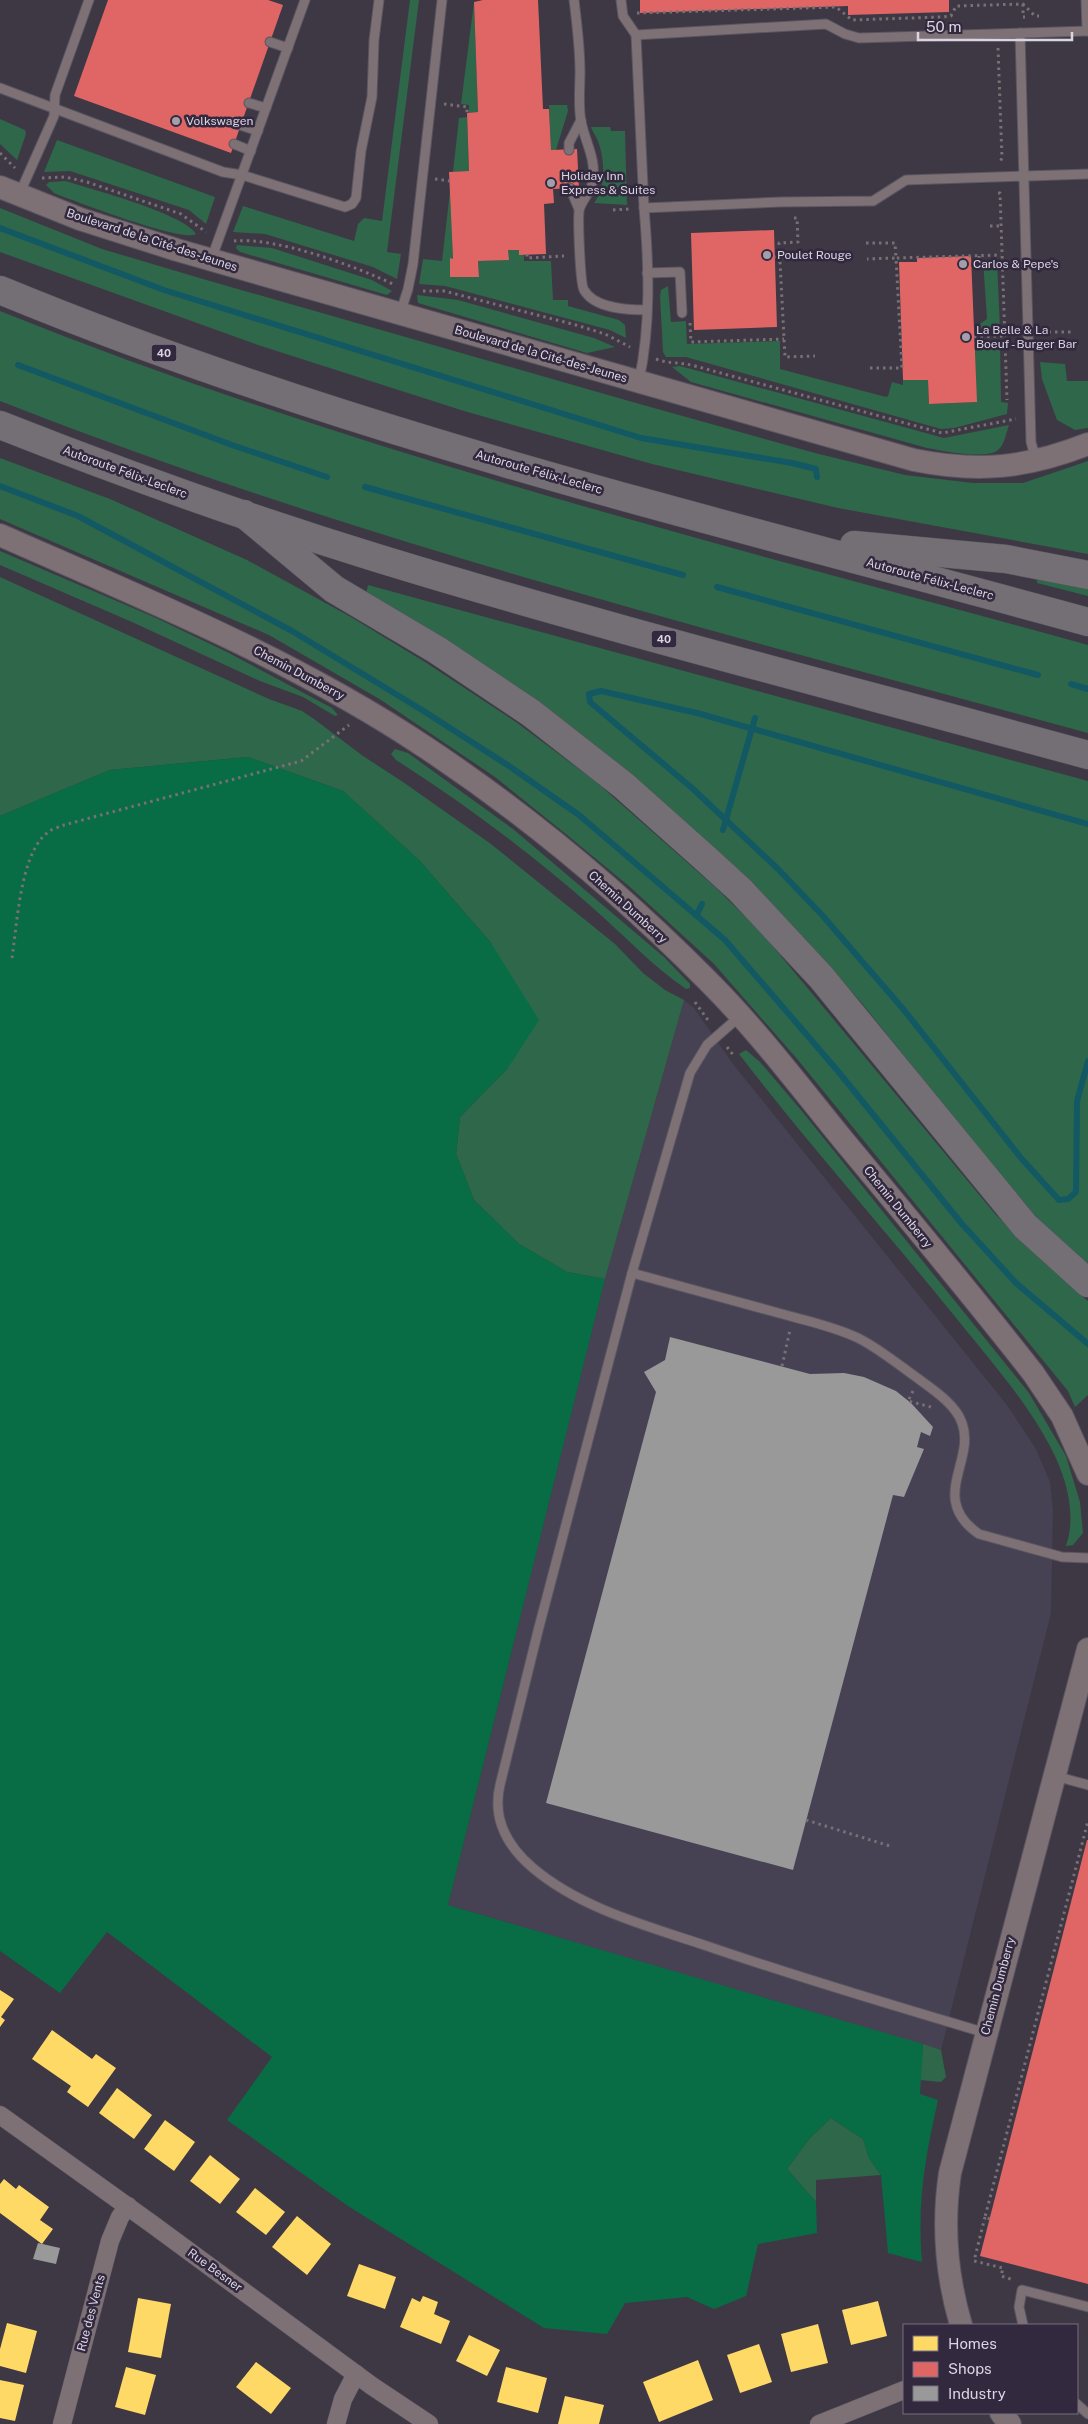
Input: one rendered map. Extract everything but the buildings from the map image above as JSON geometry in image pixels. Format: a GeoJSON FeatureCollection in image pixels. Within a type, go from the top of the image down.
{"type":"FeatureCollection","features":[{"type":"Feature","properties":{"kind":"highway","name":"Autoroute Félix-Leclerc"},"geometry":{"type":"LineString","coordinates":[[0,290],[176,357],[412,435],[568,481],[1088,622]]}},
{"type":"Feature","properties":{"kind":"highway","name":"Autoroute Félix-Leclerc"},"geometry":{"type":"LineString","coordinates":[[0,425],[244,514],[374,557],[520,600],[1088,755]]}},
{"type":"Feature","properties":{"kind":"highway"},"geometry":{"type":"LineString","coordinates":[[244,514],[334,589],[436,650],[531,712],[580,750],[694,847],[740,890],[821,977],[1025,1226],[1088,1283]]}},
{"type":"Feature","properties":{"kind":"highway"},"geometry":{"type":"LineString","coordinates":[[781,538],[1006,560],[1088,574]]}},
{"type":"Feature","properties":{"kind":"street","name":"Boulevard de la Cité-des-Jeunes"},"geometry":{"type":"LineString","coordinates":[[9,191],[80,219],[211,260],[935,464],[996,468],[1036,461],[1088,444]]}},
{"type":"Feature","properties":{"kind":"street","name":"Chemin Dumberry"},"geometry":{"type":"LineString","coordinates":[[0,535],[227,635],[363,708],[457,769],[567,854],[655,930],[709,982],[740,1016],[1033,1373],[1066,1424],[1088,1474]]}},
{"type":"Feature","properties":{"kind":"street","name":"Chemin Dumberry"},"geometry":{"type":"LineString","coordinates":[[961,2324],[947,2267],[945,2230],[947,2194],[955,2148],[1088,1649]]}},
{"type":"Feature","properties":{"kind":"street","name":"Rue Besner"},"geometry":{"type":"LineString","coordinates":[[0,2115],[128,2206],[356,2374],[430,2424]]}},
{"type":"Feature","properties":{"kind":"street","name":"Rue des Vents"},"geometry":{"type":"LineString","coordinates":[[62,2424],[110,2241],[120,2217],[128,2206]]}},
{"type":"Feature","properties":{"kind":"street"},"geometry":{"type":"LineString","coordinates":[[336,2424],[343,2399],[356,2374]]}},
{"type":"Feature","properties":{"kind":"street"},"geometry":{"type":"LineString","coordinates":[[819,2424],[903,2390]]}},
{"type":"Feature","properties":{"kind":"street"},"geometry":{"type":"LineString","coordinates":[[1002,2414],[1010,2424]]}},
{"type":"Feature","properties":{"kind":"lane"},"geometry":{"type":"LineString","coordinates":[[9,191],[54,116],[55,95],[89,0]]}},
{"type":"Feature","properties":{"kind":"lane"},"geometry":{"type":"LineString","coordinates":[[211,260],[305,0]]}},
{"type":"Feature","properties":{"kind":"lane"},"geometry":{"type":"LineString","coordinates":[[0,88],[223,172],[242,175],[340,207],[352,204],[356,198],[361,151],[372,97],[374,40],[379,0]]}},
{"type":"Feature","properties":{"kind":"lane"},"geometry":{"type":"LineString","coordinates":[[400,314],[413,264],[442,0]]}},
{"type":"Feature","properties":{"kind":"lane"},"geometry":{"type":"LineString","coordinates":[[574,0],[579,35],[581,120],[591,148],[593,181],[590,193],[579,209]]}},
{"type":"Feature","properties":{"kind":"lane"},"geometry":{"type":"LineString","coordinates":[[621,0],[623,16],[636,34],[647,273],[647,337],[639,382]]}},
{"type":"Feature","properties":{"kind":"lane"},"geometry":{"type":"LineString","coordinates":[[636,34],[826,24],[845,34],[859,38],[1087,31],[1086,0]]}},
{"type":"Feature","properties":{"kind":"lane"},"geometry":{"type":"LineString","coordinates":[[1020,33],[1031,442],[1036,461]]}},
{"type":"Feature","properties":{"kind":"lane"},"geometry":{"type":"LineString","coordinates":[[270,42],[288,48]]}},
{"type":"Feature","properties":{"kind":"lane"},"geometry":{"type":"LineString","coordinates":[[248,102],[266,108]]}},
{"type":"Feature","properties":{"kind":"lane"},"geometry":{"type":"LineString","coordinates":[[569,150],[569,143],[581,120]]}},
{"type":"Feature","properties":{"kind":"lane"},"geometry":{"type":"LineString","coordinates":[[240,125],[258,132]]}},
{"type":"Feature","properties":{"kind":"lane"},"geometry":{"type":"LineString","coordinates":[[234,144],[251,151]]}},
{"type":"Feature","properties":{"kind":"lane"},"geometry":{"type":"LineString","coordinates":[[644,208],[781,202],[873,201],[906,180],[1088,174]]}},
{"type":"Feature","properties":{"kind":"lane"},"geometry":{"type":"LineString","coordinates":[[570,188],[579,209],[582,285],[585,292],[590,298],[620,308],[647,310]]}},
{"type":"Feature","properties":{"kind":"lane"},"geometry":{"type":"LineString","coordinates":[[647,273],[680,272],[682,313]]}},
{"type":"Feature","properties":{"kind":"lane"},"geometry":{"type":"LineString","coordinates":[[740,1016],[707,1045],[690,1073],[632,1273],[538,1630],[500,1786],[496,1810],[500,1824],[518,1852],[532,1867],[564,1889],[598,1907],[779,1970],[986,2033]]}},
{"type":"Feature","properties":{"kind":"lane"},"geometry":{"type":"LineString","coordinates":[[632,1273],[816,1323],[846,1333],[871,1346],[948,1403],[962,1422],[965,1440],[955,1480],[956,1502],[959,1512],[972,1530],[979,1534],[1055,1555],[1088,1558]]}},
{"type":"Feature","properties":{"kind":"lane"},"geometry":{"type":"LineString","coordinates":[[1055,1776],[1088,1785]]}},
{"type":"Feature","properties":{"kind":"lane"},"geometry":{"type":"LineString","coordinates":[[1023,2324],[1019,2307],[1022,2290],[1088,2307]]}},
{"type":"Feature","properties":{"kind":"lane"},"geometry":{"type":"LineString","coordinates":[[1078,2405],[1088,2414]]}},
{"type":"Feature","properties":{"kind":"path"},"geometry":{"type":"LineString","coordinates":[[1013,4],[1013,10]]}},
{"type":"Feature","properties":{"kind":"path"},"geometry":{"type":"LineString","coordinates":[[941,17],[951,16],[956,6],[1013,4],[1023,4],[1035,16]]}},
{"type":"Feature","properties":{"kind":"path"},"geometry":{"type":"LineString","coordinates":[[1023,4],[1023,17],[1044,16]]}},
{"type":"Feature","properties":{"kind":"path"},"geometry":{"type":"LineString","coordinates":[[998,48],[1002,158],[999,164]]}},
{"type":"Feature","properties":{"kind":"path"},"geometry":{"type":"LineString","coordinates":[[461,106],[466,107],[467,113]]}},
{"type":"Feature","properties":{"kind":"path"},"geometry":{"type":"LineString","coordinates":[[0,153],[12,168]]}},
{"type":"Feature","properties":{"kind":"path","name":"Boulevard de la Cité-des-Jeunes"},"geometry":{"type":"LineString","coordinates":[[45,178],[64,177],[87,182],[181,214],[202,230]]}},
{"type":"Feature","properties":{"kind":"path"},"geometry":{"type":"LineString","coordinates":[[1000,193],[1007,400]]}},
{"type":"Feature","properties":{"kind":"path"},"geometry":{"type":"LineString","coordinates":[[797,218],[798,242],[780,243],[785,358],[815,356]]}},
{"type":"Feature","properties":{"kind":"path"},"geometry":{"type":"LineString","coordinates":[[990,226],[1000,226]]}},
{"type":"Feature","properties":{"kind":"path","name":"Boulevard de la Cité-des-Jeunes"},"geometry":{"type":"LineString","coordinates":[[233,240],[266,242],[355,268],[398,286]]}},
{"type":"Feature","properties":{"kind":"path"},"geometry":{"type":"LineString","coordinates":[[866,243],[895,243],[902,368],[870,368]]}},
{"type":"Feature","properties":{"kind":"path"},"geometry":{"type":"LineString","coordinates":[[527,254],[527,258],[564,257],[564,248]]}},
{"type":"Feature","properties":{"kind":"path"},"geometry":{"type":"LineString","coordinates":[[867,259],[1001,255]]}},
{"type":"Feature","properties":{"kind":"path"},"geometry":{"type":"LineString","coordinates":[[775,257],[811,256]]}},
{"type":"Feature","properties":{"kind":"path"},"geometry":{"type":"LineString","coordinates":[[971,263],[979,263],[979,256]]}},
{"type":"Feature","properties":{"kind":"path"},"geometry":{"type":"LineString","coordinates":[[417,291],[444,291],[576,325],[604,334],[621,343]]}},
{"type":"Feature","properties":{"kind":"path"},"geometry":{"type":"LineString","coordinates":[[689,321],[690,342],[784,338]]}},
{"type":"Feature","properties":{"kind":"path"},"geometry":{"type":"LineString","coordinates":[[1045,332],[1072,332]]}},
{"type":"Feature","properties":{"kind":"path"},"geometry":{"type":"LineString","coordinates":[[974,337],[1004,336]]}},
{"type":"Feature","properties":{"kind":"path"},"geometry":{"type":"LineString","coordinates":[[669,364],[675,362],[695,366],[942,433],[1011,420]]}},
{"type":"Feature","properties":{"kind":"path"},"geometry":{"type":"LineString","coordinates":[[12,958],[21,884],[36,847],[46,833],[64,825],[301,761],[314,753],[320,745],[342,732],[363,708]]}},
{"type":"Feature","properties":{"kind":"path"},"geometry":{"type":"LineString","coordinates":[[782,1366],[787,1343]]}},
{"type":"Feature","properties":{"kind":"path"},"geometry":{"type":"LineString","coordinates":[[908,1401],[936,1409]]}},
{"type":"Feature","properties":{"kind":"path"},"geometry":{"type":"LineString","coordinates":[[806,1820],[890,1846]]}},
{"type":"Feature","properties":{"kind":"path"},"geometry":{"type":"LineString","coordinates":[[1022,2290],[1013,2279],[1001,2276],[1004,2268],[974,2261],[1088,1821]]}},
{"type":"Feature","properties":{"kind":"path"},"geometry":{"type":"LineString","coordinates":[[985,2217],[990,2219]]}},
{"type":"Feature","properties":{"kind":"shaded area"},"geometry":{"type":"Polygon","coordinates":[[[684,1000],[694,1008],[733,1064],[1007,1405],[1036,1449],[1050,1482],[1053,1510],[1051,1613],[941,2050],[448,1905],[605,1279],[684,1000]]]}},
{"type":"Feature","properties":{"kind":"green space"},"geometry":{"type":"Polygon","coordinates":[[[410,0],[419,0],[387,252],[401,254],[397,279],[373,267],[265,234],[233,232],[243,206],[354,241],[358,224],[364,218],[382,221],[410,0]]]}},
{"type":"Feature","properties":{"kind":"green space"},"geometry":{"type":"Polygon","coordinates":[[[474,2],[478,112],[469,113],[469,105],[461,104],[474,2]]]}},
{"type":"Feature","properties":{"kind":"green space"},"geometry":{"type":"Polygon","coordinates":[[[549,105],[567,105],[568,111],[556,150],[551,150],[549,105]]]}},
{"type":"Feature","properties":{"kind":"green space"},"geometry":{"type":"Polygon","coordinates":[[[467,117],[469,171],[453,172],[459,118],[467,117]]]}},
{"type":"Feature","properties":{"kind":"green space"},"geometry":{"type":"Polygon","coordinates":[[[0,119],[25,130],[26,134],[17,160],[0,144],[0,119]]]}},
{"type":"Feature","properties":{"kind":"green space"},"geometry":{"type":"Polygon","coordinates":[[[591,127],[610,127],[611,131],[625,131],[627,205],[594,203],[601,189],[603,165],[598,141],[591,127]]]}},
{"type":"Feature","properties":{"kind":"green space"},"geometry":{"type":"Polygon","coordinates":[[[57,140],[215,197],[206,224],[189,210],[70,171],[44,172],[57,140]]]}},
{"type":"Feature","properties":{"kind":"green space"},"geometry":{"type":"Polygon","coordinates":[[[66,181],[156,210],[188,226],[196,234],[172,233],[128,220],[54,193],[46,185],[49,182],[66,181]]]}},
{"type":"Feature","properties":{"kind":"green space"},"geometry":{"type":"Polygon","coordinates":[[[450,191],[453,259],[450,259],[450,277],[479,277],[478,261],[508,260],[508,250],[519,250],[524,255],[524,261],[551,261],[553,300],[568,300],[568,306],[619,320],[625,325],[626,338],[610,330],[445,286],[419,284],[423,259],[442,261],[450,191]]]}},
{"type":"Feature","properties":{"kind":"green space"},"geometry":{"type":"Polygon","coordinates":[[[0,208],[102,249],[203,279],[815,453],[905,475],[973,483],[1023,483],[1088,461],[1088,554],[838,508],[652,464],[464,411],[258,345],[0,252],[0,208]]]}},
{"type":"Feature","properties":{"kind":"green space"},"geometry":{"type":"Polygon","coordinates":[[[237,245],[272,248],[372,280],[392,291],[387,295],[240,252],[236,248],[237,245]]]}},
{"type":"Feature","properties":{"kind":"green space"},"geometry":{"type":"Polygon","coordinates":[[[983,260],[997,260],[1000,329],[977,330],[977,326],[987,319],[983,260]]]}},
{"type":"Feature","properties":{"kind":"green space"},"geometry":{"type":"Polygon","coordinates":[[[668,286],[671,322],[686,321],[687,344],[780,341],[780,369],[886,397],[892,382],[903,385],[903,380],[928,380],[929,404],[976,402],[974,342],[1000,340],[1001,402],[1008,403],[1007,414],[954,428],[941,429],[686,357],[666,357],[663,352],[660,296],[661,290],[668,286]]]}},
{"type":"Feature","properties":{"kind":"green space"},"geometry":{"type":"Polygon","coordinates":[[[417,295],[458,300],[594,338],[615,347],[587,353],[418,303],[417,295]]]}},
{"type":"Feature","properties":{"kind":"green space"},"geometry":{"type":"Polygon","coordinates":[[[0,311],[133,362],[267,409],[403,452],[676,532],[1088,645],[1088,733],[676,621],[403,541],[133,451],[0,401],[0,311]]]}},
{"type":"Feature","properties":{"kind":"green space"},"geometry":{"type":"Polygon","coordinates":[[[1040,362],[1065,364],[1067,381],[1088,381],[1088,428],[1075,430],[1057,420],[1042,379],[1040,362]]]}},
{"type":"Feature","properties":{"kind":"green space"},"geometry":{"type":"Polygon","coordinates":[[[680,366],[944,438],[1009,425],[1002,445],[992,453],[974,455],[943,451],[691,382],[672,367],[680,366]]]}},
{"type":"Feature","properties":{"kind":"green space"},"geometry":{"type":"Polygon","coordinates":[[[0,458],[110,499],[247,560],[351,617],[425,662],[516,722],[595,781],[714,886],[761,932],[996,1215],[1088,1301],[1088,1395],[1075,1407],[1068,1391],[798,1060],[714,964],[630,887],[495,777],[381,700],[269,635],[0,519],[0,458]]]}},
{"type":"Feature","properties":{"kind":"green space"},"geometry":{"type":"Polygon","coordinates":[[[0,551],[154,617],[227,652],[332,708],[338,715],[335,716],[303,697],[260,681],[132,622],[0,565],[0,551]]]}},
{"type":"Feature","properties":{"kind":"green space"},"geometry":{"type":"Polygon","coordinates":[[[1037,576],[1088,585],[1088,596],[1037,583],[1037,576]]]}},
{"type":"Feature","properties":{"kind":"green space"},"geometry":{"type":"Polygon","coordinates":[[[0,577],[269,699],[302,711],[363,756],[491,844],[615,944],[643,973],[665,990],[684,1000],[605,1279],[567,1272],[519,1244],[474,1200],[456,1154],[460,1117],[508,1068],[491,943],[420,861],[343,791],[248,757],[110,770],[0,816],[0,577]]]}},
{"type":"Feature","properties":{"kind":"green space"},"geometry":{"type":"Polygon","coordinates":[[[368,585],[1088,781],[1088,1267],[1054,1237],[1013,1191],[860,1001],[802,936],[674,812],[586,739],[366,594],[368,585]]]}},
{"type":"Feature","properties":{"kind":"green space"},"geometry":{"type":"Polygon","coordinates":[[[395,749],[408,753],[513,829],[664,957],[690,984],[690,988],[686,989],[662,971],[594,909],[523,850],[473,812],[396,760],[391,754],[395,749]]]}},
{"type":"Feature","properties":{"kind":"green space"},"geometry":{"type":"Polygon","coordinates":[[[248,757],[343,791],[420,861],[491,943],[539,1020],[508,1068],[460,1117],[456,1154],[474,1200],[519,1244],[567,1272],[605,1279],[448,1905],[923,2044],[920,2094],[938,2100],[929,2141],[921,2200],[922,2262],[888,2253],[881,2175],[869,2158],[863,2139],[831,2118],[809,2139],[787,2169],[816,2202],[817,2233],[758,2244],[746,2296],[714,2309],[687,2297],[625,2303],[607,2334],[544,2328],[348,2206],[227,2120],[272,2057],[107,1932],[60,1993],[0,1951],[0,816],[110,770],[248,757]]]}},
{"type":"Feature","properties":{"kind":"green space"},"geometry":{"type":"Polygon","coordinates":[[[746,1050],[760,1062],[801,1110],[1029,1393],[1066,1456],[1080,1502],[1083,1533],[1073,1545],[1066,1546],[1069,1534],[1070,1509],[1065,1483],[1051,1448],[1029,1411],[922,1276],[739,1054],[746,1050]]]}},
{"type":"Feature","properties":{"kind":"green space"},"geometry":{"type":"Polygon","coordinates":[[[923,2044],[941,2050],[946,2077],[941,2082],[920,2080],[923,2044]]]}},
{"type":"Feature","properties":{"kind":"green space"},"geometry":{"type":"Polygon","coordinates":[[[831,2118],[863,2139],[869,2158],[881,2175],[816,2180],[816,2202],[787,2169],[809,2139],[831,2118]]]}},
{"type":"Feature","properties":{"kind":"waterway"},"geometry":{"type":"LineString","coordinates":[[0,228],[164,290],[641,438],[792,463],[816,469],[817,477]]}},
{"type":"Feature","properties":{"kind":"waterway"},"geometry":{"type":"LineString","coordinates":[[18,365],[232,445],[327,477]]}},
{"type":"Feature","properties":{"kind":"waterway"},"geometry":{"type":"LineString","coordinates":[[0,486],[78,516],[292,631],[422,710],[509,766],[579,815],[725,940],[837,1070],[962,1224],[1016,1283],[1088,1344]]}},
{"type":"Feature","properties":{"kind":"waterway"},"geometry":{"type":"LineString","coordinates":[[365,487],[683,575]]}},
{"type":"Feature","properties":{"kind":"waterway"},"geometry":{"type":"LineString","coordinates":[[717,587],[1038,675]]}},
{"type":"Feature","properties":{"kind":"waterway"},"geometry":{"type":"LineString","coordinates":[[1071,684],[1088,689]]}},
{"type":"Feature","properties":{"kind":"waterway"},"geometry":{"type":"LineString","coordinates":[[1088,824],[697,713],[601,691],[589,694],[590,702],[692,788],[778,869],[822,915],[904,1010],[1021,1158],[1059,1200],[1068,1199],[1076,1192],[1077,1101],[1088,1061]]}},
{"type":"Feature","properties":{"kind":"waterway"},"geometry":{"type":"LineString","coordinates":[[723,830],[755,718]]}},
{"type":"Feature","properties":{"kind":"waterway"},"geometry":{"type":"LineString","coordinates":[[697,914],[702,904]]}},
{"type":"Feature","properties":{"kind":"place","name":"Volkswagen"},"geometry":{"type":"Point","coordinates":[176,121]}},
{"type":"Feature","properties":{"kind":"place","name":"Holiday Inn Express & Suites"},"geometry":{"type":"Point","coordinates":[551,183]}},
{"type":"Feature","properties":{"kind":"place","name":"Poulet Rouge"},"geometry":{"type":"Point","coordinates":[767,255]}},
{"type":"Feature","properties":{"kind":"place","name":"Carlos & Pepe's"},"geometry":{"type":"Point","coordinates":[963,264]}},
{"type":"Feature","properties":{"kind":"place","name":"La Belle & La Boeuf - Burger Bar"},"geometry":{"type":"Point","coordinates":[966,337]}}]}
